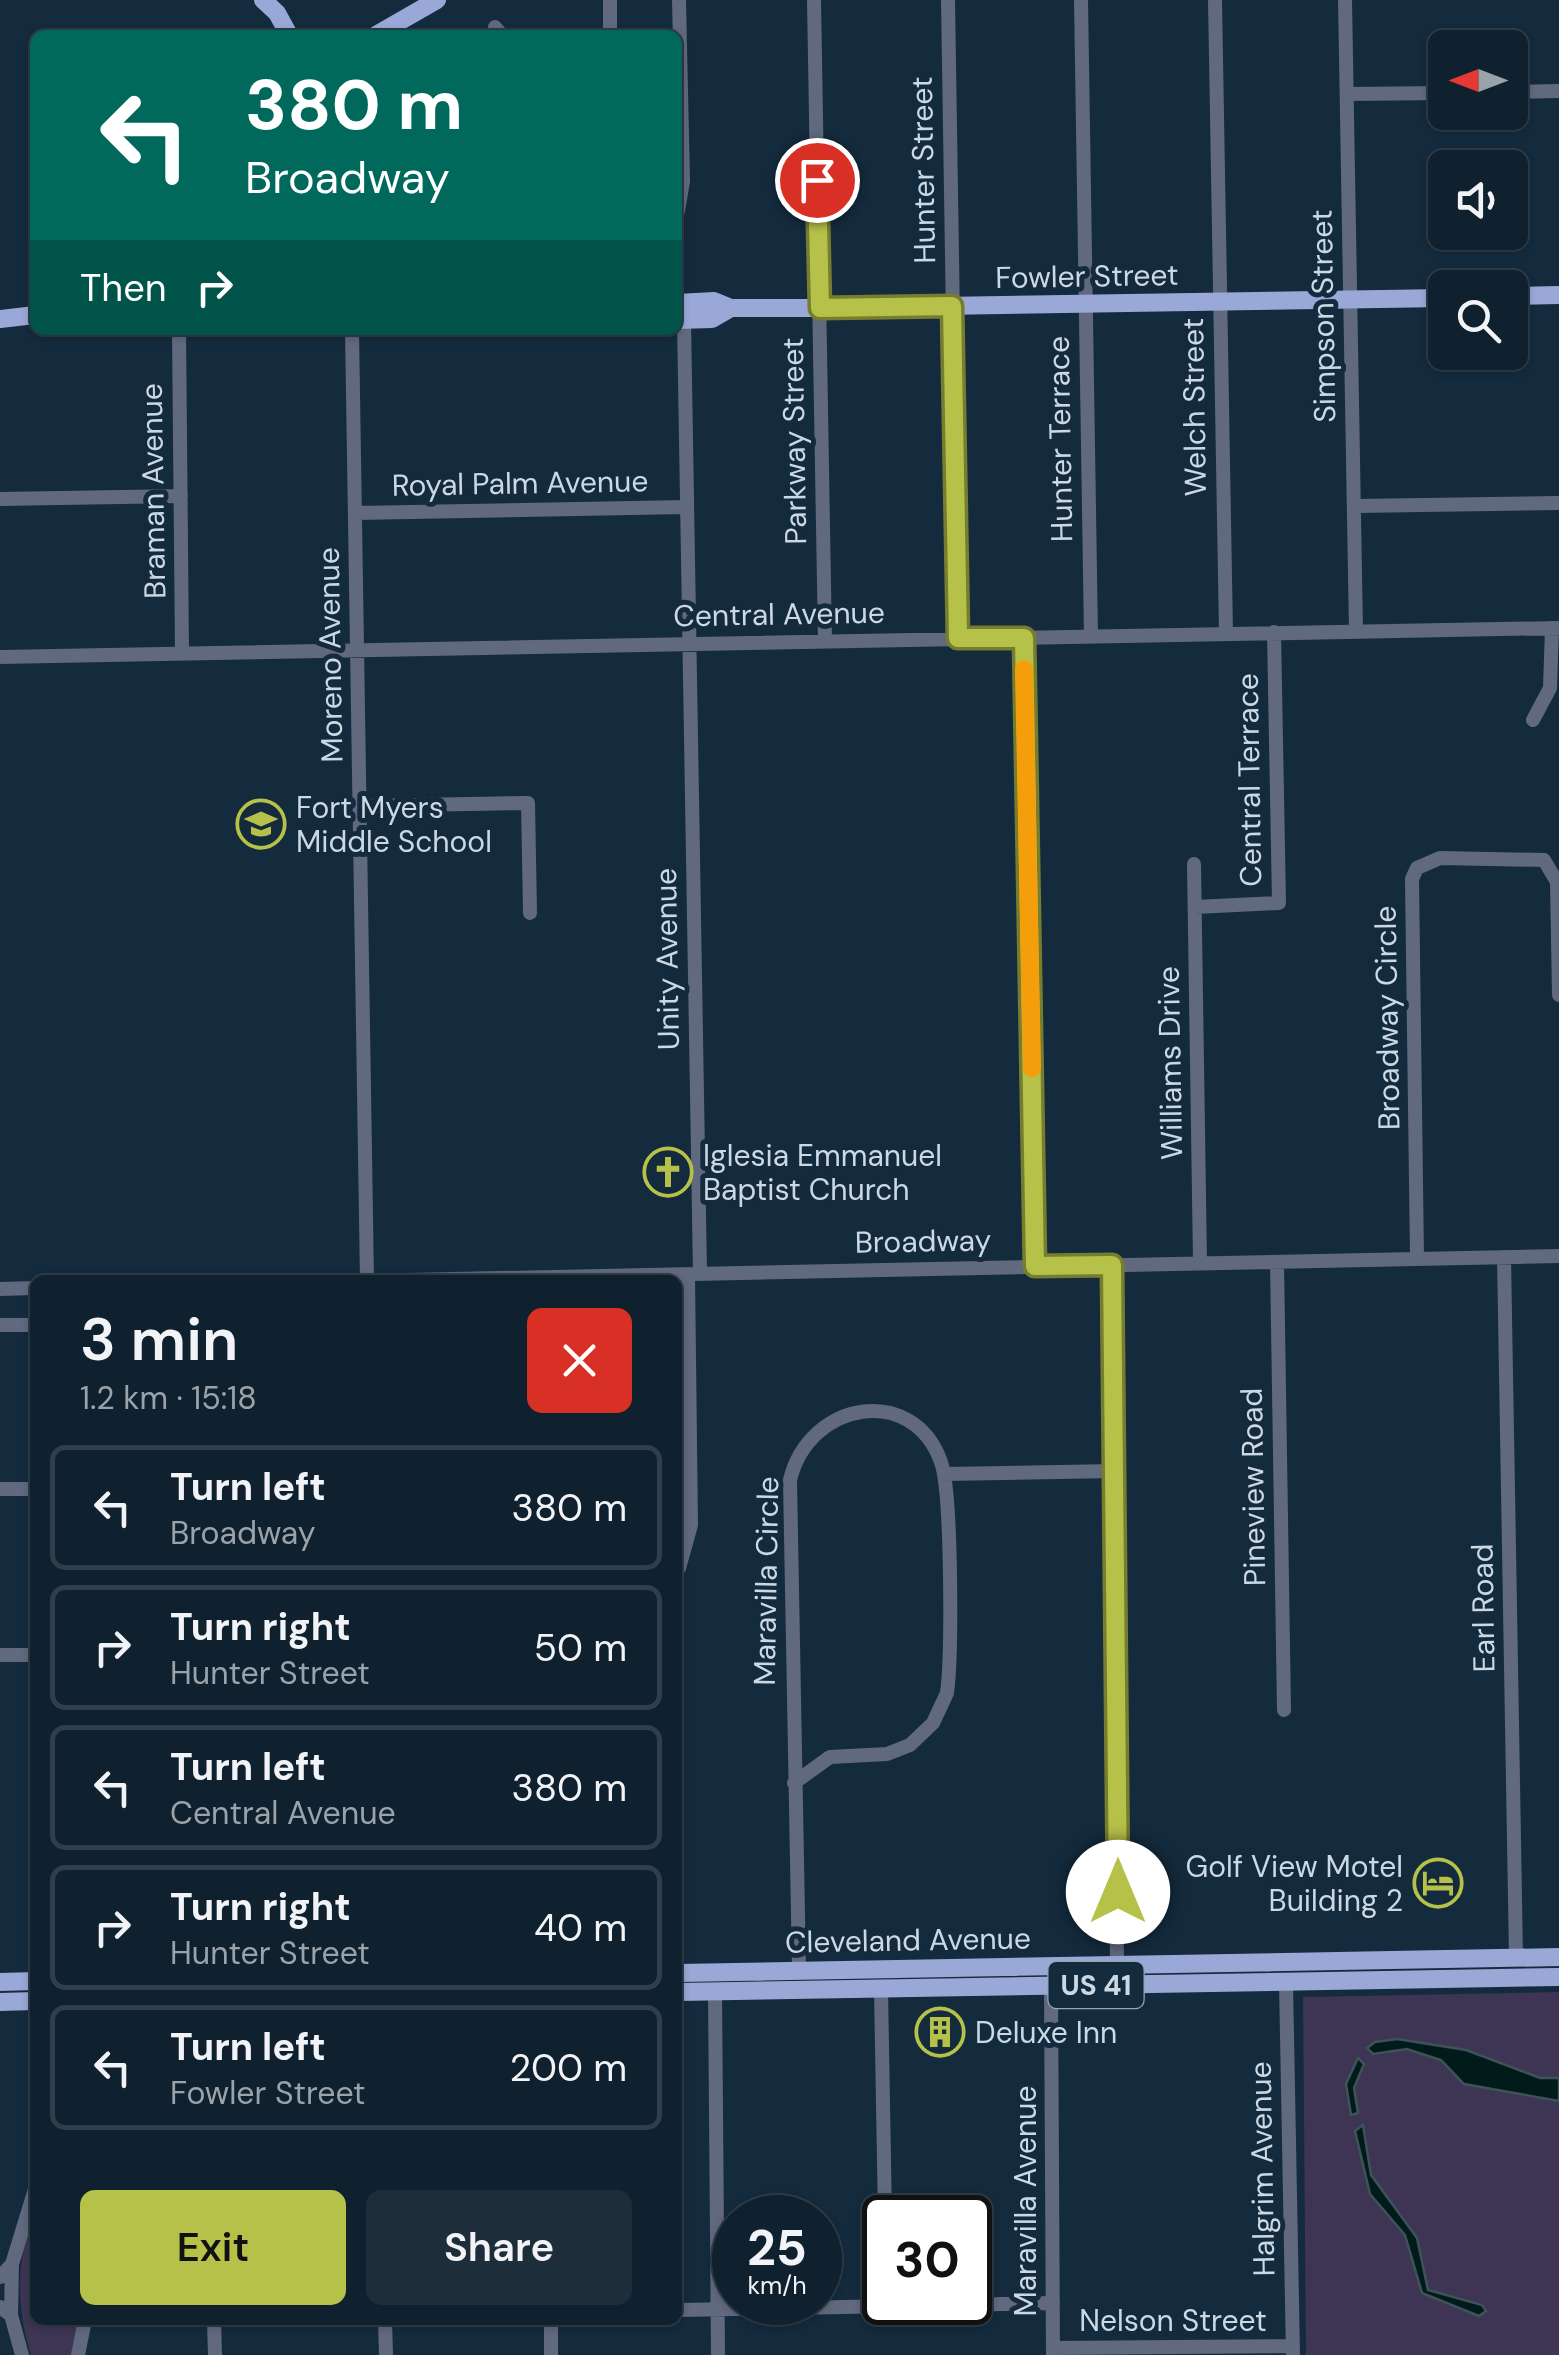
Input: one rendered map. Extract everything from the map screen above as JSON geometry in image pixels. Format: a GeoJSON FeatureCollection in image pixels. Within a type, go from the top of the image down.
{"type":"FeatureCollection","features":[{"type":"Feature","properties":{"kind":"main road"},"geometry":{"type":"LineString","coordinates":[[263,0],[278,13],[286,30]]}},
{"type":"Feature","properties":{"kind":"main road"},"geometry":{"type":"LineString","coordinates":[[385,30],[437,0]]}},
{"type":"Feature","properties":{"kind":"main road"},"geometry":{"type":"LineString","coordinates":[[1528,296],[1559,295]]}},
{"type":"Feature","properties":{"kind":"main road","name":"Fowler Street"},"geometry":{"type":"LineString","coordinates":[[682,309],[714,301],[730,308],[820,308],[1428,298]]}},
{"type":"Feature","properties":{"kind":"main road"},"geometry":{"type":"LineString","coordinates":[[0,320],[30,319]]}},
{"type":"Feature","properties":{"kind":"main road","name":"Cleveland Avenue"},"geometry":{"type":"LineString","coordinates":[[682,1973],[1559,1957]]}},
{"type":"Feature","properties":{"kind":"main road"},"geometry":{"type":"LineString","coordinates":[[1286,1982],[1334,1962]]}},
{"type":"Feature","properties":{"kind":"main road"},"geometry":{"type":"LineString","coordinates":[[1060,1986],[1117,1965]]}},
{"type":"Feature","properties":{"kind":"main road","name":"Cleveland Avenue"},"geometry":{"type":"LineString","coordinates":[[682,1992],[1559,1977]]}},
{"type":"Feature","properties":{"kind":"main road"},"geometry":{"type":"LineString","coordinates":[[0,1982],[30,1982]]}},
{"type":"Feature","properties":{"kind":"main road"},"geometry":{"type":"LineString","coordinates":[[0,2002],[30,2001]]}},
{"type":"Feature","properties":{"kind":"street"},"geometry":{"type":"LineString","coordinates":[[610,0],[610,30]]}},
{"type":"Feature","properties":{"kind":"street"},"geometry":{"type":"LineString","coordinates":[[679,0],[679,30]]}},
{"type":"Feature","properties":{"kind":"street","name":"Parkway Street"},"geometry":{"type":"LineString","coordinates":[[814,0],[825,642]]}},
{"type":"Feature","properties":{"kind":"street","name":"Hunter Street"},"geometry":{"type":"LineString","coordinates":[[948,0],[958,638]]}},
{"type":"Feature","properties":{"kind":"street","name":"Hunter Terrace"},"geometry":{"type":"LineString","coordinates":[[1081,0],[1091,636]]}},
{"type":"Feature","properties":{"kind":"street","name":"Welch Street"},"geometry":{"type":"LineString","coordinates":[[1215,0],[1226,634]]}},
{"type":"Feature","properties":{"kind":"street","name":"Simpson Street"},"geometry":{"type":"LineString","coordinates":[[1345,0],[1356,631]]}},
{"type":"Feature","properties":{"kind":"street"},"geometry":{"type":"LineString","coordinates":[[1528,92],[1559,91]]}},
{"type":"Feature","properties":{"kind":"street"},"geometry":{"type":"LineString","coordinates":[[1347,94],[1428,92]]}},
{"type":"Feature","properties":{"kind":"street","name":"Braman Avenue"},"geometry":{"type":"LineString","coordinates":[[179,335],[182,652]]}},
{"type":"Feature","properties":{"kind":"street","name":"Moreno Avenue"},"geometry":{"type":"LineString","coordinates":[[352,335],[367,1275]]}},
{"type":"Feature","properties":{"kind":"street","name":"Unity Avenue"},"geometry":{"type":"LineString","coordinates":[[681,335],[694,1274],[691,1526],[682,1558]]}},
{"type":"Feature","properties":{"kind":"street"},"geometry":{"type":"LineString","coordinates":[[0,500],[181,496]]}},
{"type":"Feature","properties":{"kind":"street"},"geometry":{"type":"LineString","coordinates":[[1354,506],[1559,503]]}},
{"type":"Feature","properties":{"kind":"street","name":"Royal Palm Avenue"},"geometry":{"type":"LineString","coordinates":[[355,513],[686,507]]}},
{"type":"Feature","properties":{"kind":"street"},"geometry":{"type":"LineString","coordinates":[[1533,720],[1550,688],[1556,628]]}},
{"type":"Feature","properties":{"kind":"street","name":"Central Avenue"},"geometry":{"type":"LineString","coordinates":[[0,657],[1556,628]]}},
{"type":"Feature","properties":{"kind":"street","name":"Central Terrace"},"geometry":{"type":"LineString","coordinates":[[1195,906],[1278,903],[1274,632]]}},
{"type":"Feature","properties":{"kind":"street"},"geometry":{"type":"LineString","coordinates":[[1024,638],[1035,1266]]}},
{"type":"Feature","properties":{"kind":"street"},"geometry":{"type":"LineString","coordinates":[[360,806],[528,803],[530,913]]}},
{"type":"Feature","properties":{"kind":"street","name":"Broadway Circle"},"geometry":{"type":"LineString","coordinates":[[1418,1258],[1412,880],[1417,868],[1440,858],[1544,860],[1557,882],[1559,995]]}},
{"type":"Feature","properties":{"kind":"street","name":"Williams Drive"},"geometry":{"type":"LineString","coordinates":[[1194,864],[1200,1262]]}},
{"type":"Feature","properties":{"kind":"street","name":"Broadway"},"geometry":{"type":"LineString","coordinates":[[646,1275],[1559,1256]]}},
{"type":"Feature","properties":{"kind":"street","name":"Earl Road"},"geometry":{"type":"LineString","coordinates":[[1504,1257],[1516,1957]]}},
{"type":"Feature","properties":{"kind":"street","name":"Pineview Road"},"geometry":{"type":"LineString","coordinates":[[1277,1262],[1284,1710]]}},
{"type":"Feature","properties":{"kind":"street"},"geometry":{"type":"LineString","coordinates":[[1112,1265],[1117,1965]]}},
{"type":"Feature","properties":{"kind":"street"},"geometry":{"type":"LineString","coordinates":[[0,1289],[30,1288]]}},
{"type":"Feature","properties":{"kind":"street"},"geometry":{"type":"LineString","coordinates":[[0,1325],[30,1324]]}},
{"type":"Feature","properties":{"kind":"street","name":"Maravilla Circle"},"geometry":{"type":"LineString","coordinates":[[794,1783],[830,1756],[875,1756],[903,1749],[927,1732],[944,1704],[949,1665],[944,1474],[937,1454],[922,1434],[905,1420],[883,1412],[858,1411],[835,1418],[813,1433],[798,1455],[788,1492],[794,1783],[799,1969]]}},
{"type":"Feature","properties":{"kind":"street"},"geometry":{"type":"LineString","coordinates":[[944,1474],[1115,1471]]}},
{"type":"Feature","properties":{"kind":"street"},"geometry":{"type":"LineString","coordinates":[[0,1489],[30,1488]]}},
{"type":"Feature","properties":{"kind":"street"},"geometry":{"type":"LineString","coordinates":[[0,1656],[30,1655]]}},
{"type":"Feature","properties":{"kind":"street","name":"Halgrim Avenue"},"geometry":{"type":"LineString","coordinates":[[1286,1982],[1293,2350]]}},
{"type":"Feature","properties":{"kind":"street","name":"Maravilla Avenue"},"geometry":{"type":"LineString","coordinates":[[1053,2352],[1060,1986]]}},
{"type":"Feature","properties":{"kind":"street"},"geometry":{"type":"LineString","coordinates":[[882,1989],[885,2195]]}},
{"type":"Feature","properties":{"kind":"street"},"geometry":{"type":"LineString","coordinates":[[715,1991],[717,2195]]}},
{"type":"Feature","properties":{"kind":"street"},"geometry":{"type":"LineString","coordinates":[[22,2355],[6,2311],[12,2264],[30,2208]]}},
{"type":"Feature","properties":{"kind":"street"},"geometry":{"type":"LineString","coordinates":[[0,2277],[12,2264]]}},
{"type":"Feature","properties":{"kind":"street","name":"Nelson Street"},"geometry":{"type":"LineString","coordinates":[[992,2303],[1053,2303]]}},
{"type":"Feature","properties":{"kind":"street","name":"Nelson Street"},"geometry":{"type":"LineString","coordinates":[[682,2310],[712,2310]]}},
{"type":"Feature","properties":{"kind":"street"},"geometry":{"type":"LineString","coordinates":[[78,2355],[84,2325]]}},
{"type":"Feature","properties":{"kind":"street"},"geometry":{"type":"LineString","coordinates":[[214,2325],[215,2355]]}},
{"type":"Feature","properties":{"kind":"street"},"geometry":{"type":"LineString","coordinates":[[386,2325],[386,2355]]}},
{"type":"Feature","properties":{"kind":"street"},"geometry":{"type":"LineString","coordinates":[[551,2325],[551,2355]]}},
{"type":"Feature","properties":{"kind":"street"},"geometry":{"type":"LineString","coordinates":[[718,2325],[718,2355]]}},
{"type":"Feature","properties":{"kind":"street","name":"Nelson Street"},"geometry":{"type":"LineString","coordinates":[[1053,2352],[1293,2350]]}},
{"type":"Feature","properties":{"kind":"shaded area"},"geometry":{"type":"Polygon","coordinates":[[[1559,1992],[1559,2355],[1306,2355],[1303,1997],[1559,1992]]]}},
{"type":"Feature","properties":{"kind":"shaded area"},"geometry":{"type":"Polygon","coordinates":[[[1397,2039],[1466,2050],[1540,2078],[1559,2078],[1559,2101],[1464,2084],[1441,2060],[1407,2049],[1373,2054],[1367,2048],[1375,2042],[1397,2039]]]}},
{"type":"Feature","properties":{"kind":"shaded area"},"geometry":{"type":"Polygon","coordinates":[[[1358,2058],[1364,2064],[1354,2088],[1358,2113],[1351,2115],[1346,2084],[1358,2058]]]}},
{"type":"Feature","properties":{"kind":"shaded area"},"geometry":{"type":"Polygon","coordinates":[[[1363,2125],[1371,2175],[1417,2238],[1428,2290],[1482,2305],[1486,2311],[1479,2316],[1422,2293],[1405,2235],[1370,2194],[1355,2131],[1363,2125]]]}},
{"type":"Feature","properties":{"kind":"shaded area"},"geometry":{"type":"Polygon","coordinates":[[[30,2226],[30,2325],[79,2325],[73,2355],[31,2355],[20,2299],[30,2226]]]}},
{"type":"Feature","properties":{"kind":"slow traffic"},"geometry":{"type":"LineString","coordinates":[[1024,669],[1032,1068]]}},
{"type":"Feature","properties":{"kind":"place","name":"Fort Myers Middle School"},"geometry":{"type":"Point","coordinates":[261,824]}},
{"type":"Feature","properties":{"kind":"place","name":"Iglesia Emmanuel Baptist Church"},"geometry":{"type":"Point","coordinates":[668,1172]}},
{"type":"Feature","properties":{"kind":"place","name":"Golf View Motel Building 2"},"geometry":{"type":"Point","coordinates":[1438,1883]}},
{"type":"Feature","properties":{"kind":"place","name":"Deluxe Inn"},"geometry":{"type":"Point","coordinates":[940,2032]}},
{"type":"Feature","properties":{"kind":"route"},"geometry":{"type":"LineString","coordinates":[[817,180],[820,308],[952,306],[958,638],[1024,638],[1035,1266],[1112,1265],[1118,1892]]}}]}
